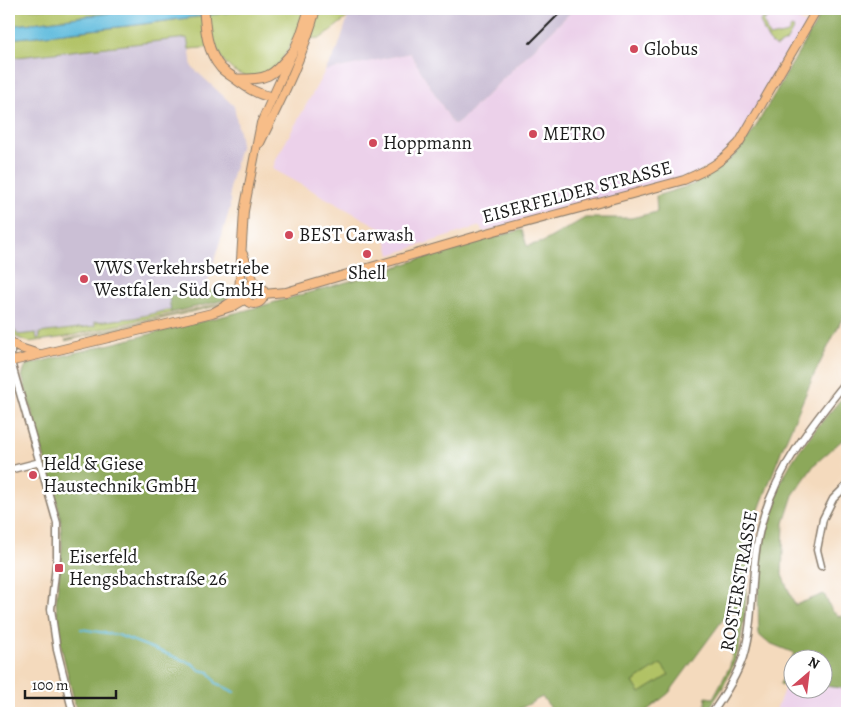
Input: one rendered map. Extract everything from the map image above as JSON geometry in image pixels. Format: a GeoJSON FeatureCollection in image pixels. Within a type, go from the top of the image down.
{"type":"FeatureCollection","features":[{"type":"Feature","properties":{"kind":"highway"},"geometry":{"type":"LineString","coordinates":[[204,9],[206,35],[214,57],[222,69],[236,79],[261,88],[276,99]]}},
{"type":"Feature","properties":{"kind":"highway"},"geometry":{"type":"LineString","coordinates":[[236,79],[265,78],[280,67],[292,53]]}},
{"type":"Feature","properties":{"kind":"main road"},"geometry":{"type":"LineString","coordinates":[[276,99],[309,9]]}},
{"type":"Feature","properties":{"kind":"main road"},"geometry":{"type":"LineString","coordinates":[[212,313],[229,304],[239,292],[242,232],[247,191],[261,124],[298,66],[316,9]]}},
{"type":"Feature","properties":{"kind":"main road","name":"EISERFELDER STRASSE"},"geometry":{"type":"LineString","coordinates":[[10,361],[212,313],[234,306],[246,299],[250,303],[255,304],[260,301],[263,294],[286,292],[487,233],[684,180],[710,169],[726,157],[739,143],[817,9]]}},
{"type":"Feature","properties":{"kind":"main road"},"geometry":{"type":"LineString","coordinates":[[242,251],[251,285]]}},
{"type":"Feature","properties":{"kind":"main road"},"geometry":{"type":"LineString","coordinates":[[251,285],[260,287],[263,294]]}},
{"type":"Feature","properties":{"kind":"main road"},"geometry":{"type":"LineString","coordinates":[[246,299],[244,294],[251,285]]}},
{"type":"Feature","properties":{"kind":"main road"},"geometry":{"type":"LineString","coordinates":[[9,340],[17,347],[41,354]]}},
{"type":"Feature","properties":{"kind":"street"},"geometry":{"type":"LineString","coordinates":[[9,346],[11,350],[10,361],[57,523],[57,557],[51,609],[57,650],[73,713]]}},
{"type":"Feature","properties":{"kind":"street","name":"ROSTERSTRASSE"},"geometry":{"type":"LineString","coordinates":[[712,713],[735,677],[743,656],[748,632],[758,538],[769,497],[794,450],[847,381]]}},
{"type":"Feature","properties":{"kind":"street"},"geometry":{"type":"LineString","coordinates":[[9,470],[40,462]]}},
{"type":"Feature","properties":{"kind":"street"},"geometry":{"type":"LineString","coordinates":[[821,566],[817,550],[823,519],[833,500],[847,485]]}},
{"type":"Feature","properties":{"kind":"shaded area"},"geometry":{"type":"Polygon","coordinates":[[[396,9],[574,9],[458,123],[453,124],[410,53],[325,71],[338,48],[348,17],[382,14],[396,9]]]}},
{"type":"Feature","properties":{"kind":"shaded area"},"geometry":{"type":"Polygon","coordinates":[[[574,9],[774,9],[808,25],[751,124],[726,157],[684,180],[483,232],[480,226],[390,255],[384,230],[273,169],[275,161],[325,71],[410,53],[453,124],[458,123],[574,9]]]}},
{"type":"Feature","properties":{"kind":"shaded area"},"geometry":{"type":"Polygon","coordinates":[[[774,9],[808,9],[801,20],[797,20],[774,9]]]}},
{"type":"Feature","properties":{"kind":"shaded area"},"geometry":{"type":"Polygon","coordinates":[[[188,38],[192,67],[234,106],[241,143],[230,185],[230,208],[205,291],[169,296],[171,313],[52,340],[29,342],[17,339],[9,327],[9,58],[188,38]]]}},
{"type":"Feature","properties":{"kind":"shaded area"},"geometry":{"type":"Polygon","coordinates":[[[834,687],[841,688],[847,693],[847,713],[775,713],[784,689],[784,700],[834,700],[834,687]]]}},
{"type":"Feature","properties":{"kind":"green space"},"geometry":{"type":"Polygon","coordinates":[[[9,9],[142,9],[9,26],[9,9]]]}},
{"type":"Feature","properties":{"kind":"green space"},"geometry":{"type":"Polygon","coordinates":[[[254,9],[396,9],[382,14],[348,17],[321,38],[293,40],[277,66],[260,76],[244,76],[237,73],[224,62],[216,47],[189,49],[187,38],[9,58],[9,39],[136,25],[254,9]]]}},
{"type":"Feature","properties":{"kind":"green space"},"geometry":{"type":"Polygon","coordinates":[[[824,9],[847,9],[847,309],[813,377],[782,449],[754,523],[747,576],[745,615],[739,649],[722,689],[708,710],[705,704],[706,697],[713,698],[730,666],[739,616],[730,610],[669,693],[644,713],[555,713],[542,697],[512,713],[77,713],[61,646],[56,603],[62,547],[60,515],[22,376],[26,365],[247,310],[368,276],[466,244],[522,230],[527,246],[543,242],[585,218],[631,218],[657,212],[656,196],[694,184],[711,174],[735,155],[752,133],[824,9]],[[661,664],[633,682],[640,693],[669,675],[661,664]]]}},
{"type":"Feature","properties":{"kind":"green space"},"geometry":{"type":"Polygon","coordinates":[[[763,17],[767,19],[763,20],[769,37],[788,33],[791,27],[794,28],[786,42],[776,47],[770,42],[760,21],[763,17]]]}},
{"type":"Feature","properties":{"kind":"green space"},"geometry":{"type":"Polygon","coordinates":[[[205,291],[231,291],[225,300],[171,313],[169,296],[205,291]]]}},
{"type":"Feature","properties":{"kind":"green space"},"geometry":{"type":"Polygon","coordinates":[[[227,302],[212,307],[65,341],[65,340],[227,302]]]}},
{"type":"Feature","properties":{"kind":"green space"},"geometry":{"type":"Polygon","coordinates":[[[171,310],[171,313],[66,337],[29,342],[16,337],[9,327],[9,322],[18,335],[36,333],[37,339],[40,338],[39,333],[95,326],[95,322],[134,318],[171,310]]]}},
{"type":"Feature","properties":{"kind":"green space"},"geometry":{"type":"Polygon","coordinates":[[[847,392],[847,436],[815,464],[793,495],[784,523],[782,575],[795,605],[824,594],[832,611],[840,617],[847,612],[847,693],[841,688],[834,687],[834,650],[787,650],[767,642],[759,635],[759,573],[764,534],[769,514],[791,463],[847,392]]]}},
{"type":"Feature","properties":{"kind":"green space"},"geometry":{"type":"Polygon","coordinates":[[[661,663],[669,675],[640,694],[633,682],[661,663]]]}},
{"type":"Feature","properties":{"kind":"green space"},"geometry":{"type":"Polygon","coordinates":[[[784,675],[784,686],[780,684],[784,675]]]}},
{"type":"Feature","properties":{"kind":"water"},"geometry":{"type":"Polygon","coordinates":[[[142,9],[254,9],[136,25],[9,39],[9,26],[142,9]]]}},
{"type":"Feature","properties":{"kind":"waterway"},"geometry":{"type":"LineString","coordinates":[[81,629],[118,635],[193,664],[199,670],[209,672],[216,683],[234,692]]}},
{"type":"Feature","properties":{"kind":"waterway"},"geometry":{"type":"LineString","coordinates":[[253,708],[260,713]]}},
{"type":"Feature","properties":{"kind":"railway"},"geometry":{"type":"LineString","coordinates":[[530,43],[564,9]]}},
{"type":"Feature","properties":{"kind":"place","name":"Globus"},"geometry":{"type":"Point","coordinates":[634,49]}},
{"type":"Feature","properties":{"kind":"place","name":"METRO"},"geometry":{"type":"Point","coordinates":[533,134]}},
{"type":"Feature","properties":{"kind":"place","name":"Hoppmann"},"geometry":{"type":"Point","coordinates":[373,143]}},
{"type":"Feature","properties":{"kind":"place","name":"BEST Carwash"},"geometry":{"type":"Point","coordinates":[289,235]}},
{"type":"Feature","properties":{"kind":"place","name":"Shell"},"geometry":{"type":"Point","coordinates":[367,254]}},
{"type":"Feature","properties":{"kind":"place","name":"VWS Verkehrsbetriebe Westfalen-Süd GmbH"},"geometry":{"type":"Point","coordinates":[84,279]}},
{"type":"Feature","properties":{"kind":"place","name":"Held & Giese Haustechnik GmbH"},"geometry":{"type":"Point","coordinates":[33,475]}},
{"type":"Feature","properties":{"kind":"place","name":"Eiserfeld Hengsbachstraße 26"},"geometry":{"type":"Point","coordinates":[59,568]}}]}
